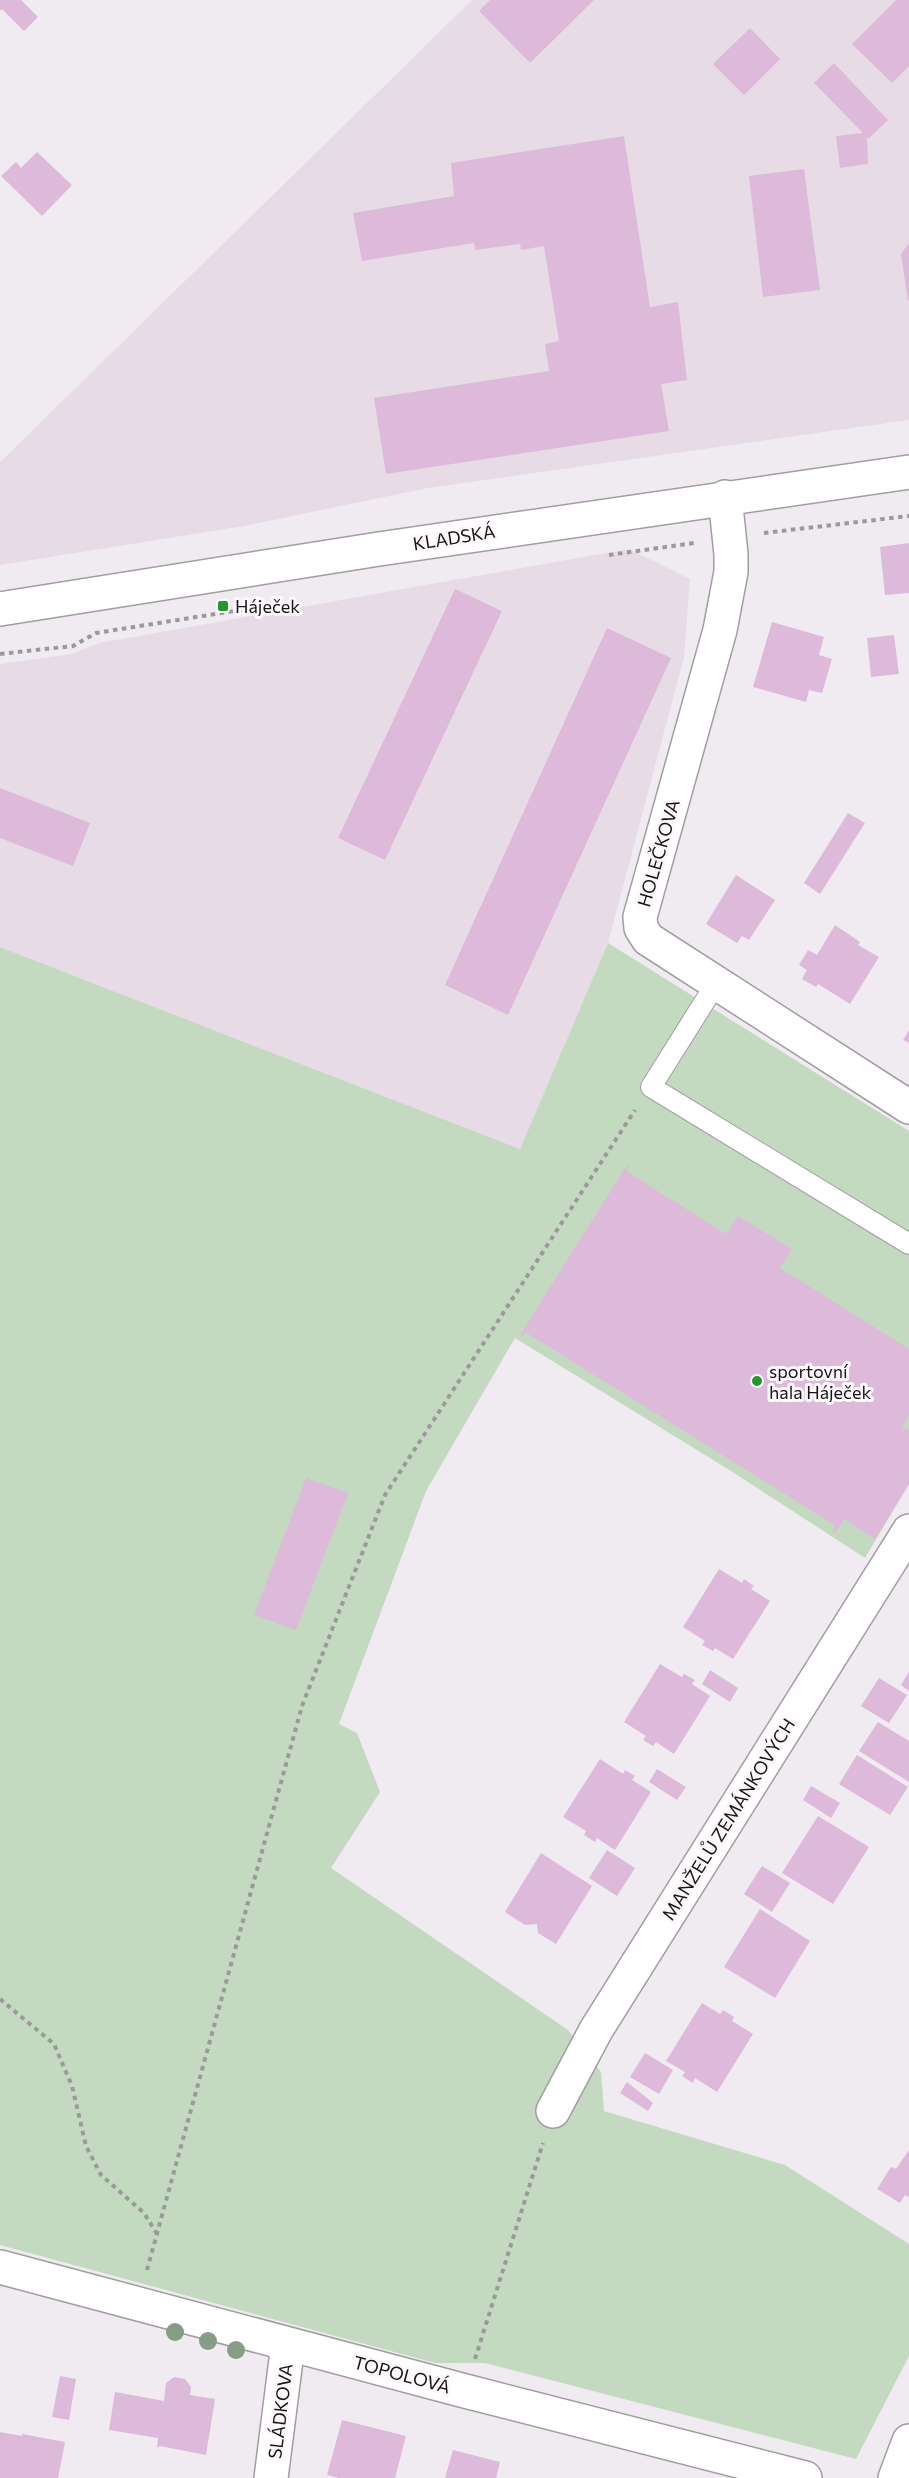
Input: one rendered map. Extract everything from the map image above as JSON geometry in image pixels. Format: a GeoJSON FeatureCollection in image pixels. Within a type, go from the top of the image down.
{"type":"FeatureCollection","features":[{"type":"Feature","properties":{"kind":"street","name":"KLADSKÁ"},"geometry":{"type":"LineString","coordinates":[[0,609],[724,497],[909,472]]}},
{"type":"Feature","properties":{"kind":"street","name":"HOLEČKOVA"},"geometry":{"type":"LineString","coordinates":[[724,497],[731,572],[720,630],[640,917],[641,928],[648,939],[715,985],[909,1107]]}},
{"type":"Feature","properties":{"kind":"street","name":"MANŽELŮ ZEMÁNKOVÝCH"},"geometry":{"type":"LineString","coordinates":[[554,2110],[602,2020],[909,1531]]}},
{"type":"Feature","properties":{"kind":"street","name":"TOPOLOVÁ"},"geometry":{"type":"LineString","coordinates":[[0,2266],[465,2391],[805,2478]]}},
{"type":"Feature","properties":{"kind":"street","name":"SLÁDKOVA"},"geometry":{"type":"LineString","coordinates":[[271,2478],[288,2344]]}},
{"type":"Feature","properties":{"kind":"street"},"geometry":{"type":"LineString","coordinates":[[895,2478],[909,2441]]}},
{"type":"Feature","properties":{"kind":"lane"},"geometry":{"type":"LineString","coordinates":[[715,985],[651,1087],[909,1244]]}},
{"type":"Feature","properties":{"kind":"path"},"geometry":{"type":"LineString","coordinates":[[601,556],[764,533],[909,516]]}},
{"type":"Feature","properties":{"kind":"path"},"geometry":{"type":"LineString","coordinates":[[764,533],[764,543]]}},
{"type":"Feature","properties":{"kind":"path"},"geometry":{"type":"LineString","coordinates":[[0,654],[73,646],[96,633],[280,604]]}},
{"type":"Feature","properties":{"kind":"path"},"geometry":{"type":"LineString","coordinates":[[138,2303],[302,1706],[386,1495],[651,1087]]}},
{"type":"Feature","properties":{"kind":"path"},"geometry":{"type":"LineString","coordinates":[[0,2000],[54,2044],[72,2086],[86,2146],[101,2175],[144,2213],[157,2234]]}},
{"type":"Feature","properties":{"kind":"path"},"geometry":{"type":"LineString","coordinates":[[465,2391],[554,2110]]}},
{"type":"Feature","properties":{"kind":"shaded area"},"geometry":{"type":"Polygon","coordinates":[[[472,0],[909,0],[909,420],[428,488],[244,526],[0,565],[0,462],[472,0]]]}},
{"type":"Feature","properties":{"kind":"shaded area"},"geometry":{"type":"Polygon","coordinates":[[[629,549],[690,579],[684,657],[608,943],[520,1149],[0,947],[0,664],[72,654],[99,643],[629,549]]]}},
{"type":"Feature","properties":{"kind":"green space"},"geometry":{"type":"Polygon","coordinates":[[[608,943],[909,1131],[909,1484],[865,1558],[731,1471],[515,1338],[426,1491],[339,1724],[357,1733],[380,1792],[331,1868],[568,2030],[601,2072],[604,2111],[785,2165],[909,2244],[909,2356],[856,2459],[485,2363],[435,2363],[0,2245],[0,947],[520,1149],[608,943]]]}},
{"type":"Feature","properties":{"kind":"building"},"geometry":{"type":"Polygon","coordinates":[[[0,0],[21,0],[38,17],[24,31],[2,9],[0,11],[0,0]]]}},
{"type":"Feature","properties":{"kind":"building"},"geometry":{"type":"Polygon","coordinates":[[[490,0],[594,0],[530,63],[479,11],[490,0]]]}},
{"type":"Feature","properties":{"kind":"building"},"geometry":{"type":"Polygon","coordinates":[[[896,0],[909,0],[909,66],[892,83],[852,44],[896,0]]]}},
{"type":"Feature","properties":{"kind":"building"},"geometry":{"type":"Polygon","coordinates":[[[750,28],[780,59],[744,95],[713,64],[750,28]]]}},
{"type":"Feature","properties":{"kind":"building"},"geometry":{"type":"Polygon","coordinates":[[[834,63],[888,120],[868,139],[867,137],[868,164],[840,168],[836,136],[863,133],[814,83],[834,63]]]}},
{"type":"Feature","properties":{"kind":"building"},"geometry":{"type":"Polygon","coordinates":[[[624,136],[650,307],[678,302],[687,380],[661,384],[669,431],[386,474],[374,398],[549,371],[545,344],[559,341],[544,246],[521,250],[520,244],[475,250],[474,243],[362,261],[353,213],[454,196],[451,163],[624,136]]]}},
{"type":"Feature","properties":{"kind":"building"},"geometry":{"type":"Polygon","coordinates":[[[37,152],[72,185],[42,216],[1,176],[16,162],[21,168],[37,152]]]}},
{"type":"Feature","properties":{"kind":"building"},"geometry":{"type":"Polygon","coordinates":[[[804,169],[820,290],[763,297],[749,176],[804,169]]]}},
{"type":"Feature","properties":{"kind":"building"},"geometry":{"type":"Polygon","coordinates":[[[909,243],[909,301],[908,301],[901,254],[909,243]]]}},
{"type":"Feature","properties":{"kind":"building"},"geometry":{"type":"Polygon","coordinates":[[[909,543],[909,593],[885,595],[880,547],[909,543]]]}},
{"type":"Feature","properties":{"kind":"building"},"geometry":{"type":"Polygon","coordinates":[[[455,589],[502,611],[385,860],[338,838],[455,589]]]}},
{"type":"Feature","properties":{"kind":"building"},"geometry":{"type":"Polygon","coordinates":[[[772,622],[824,637],[819,655],[832,659],[822,693],[809,690],[806,702],[753,687],[772,622]]]}},
{"type":"Feature","properties":{"kind":"building"},"geometry":{"type":"Polygon","coordinates":[[[607,628],[671,658],[508,1015],[445,985],[607,628]]]}},
{"type":"Feature","properties":{"kind":"building"},"geometry":{"type":"Polygon","coordinates":[[[894,635],[899,674],[871,677],[867,638],[894,635]]]}},
{"type":"Feature","properties":{"kind":"building"},"geometry":{"type":"Polygon","coordinates":[[[0,788],[90,823],[73,866],[0,838],[0,788]]]}},
{"type":"Feature","properties":{"kind":"building"},"geometry":{"type":"Polygon","coordinates":[[[848,813],[865,823],[820,894],[804,883],[848,813]]]}},
{"type":"Feature","properties":{"kind":"building"},"geometry":{"type":"Polygon","coordinates":[[[736,875],[775,900],[749,940],[742,936],[737,943],[706,924],[736,875]]]}},
{"type":"Feature","properties":{"kind":"building"},"geometry":{"type":"Polygon","coordinates":[[[835,925],[860,942],[858,945],[879,957],[850,1004],[818,984],[816,987],[802,979],[807,970],[799,965],[808,950],[817,955],[835,925]]]}},
{"type":"Feature","properties":{"kind":"building"},"geometry":{"type":"Polygon","coordinates":[[[909,1030],[909,1043],[903,1040],[909,1030]]]}},
{"type":"Feature","properties":{"kind":"building","name":"sportovní hala Háječek"},"geometry":{"type":"Polygon","coordinates":[[[627,1165],[629,1166],[626,1171],[726,1234],[738,1216],[792,1249],[780,1268],[909,1349],[909,1415],[902,1427],[909,1431],[909,1484],[875,1539],[844,1519],[835,1533],[832,1531],[836,1526],[525,1332],[522,1337],[520,1335],[627,1165]]]}},
{"type":"Feature","properties":{"kind":"building"},"geometry":{"type":"Polygon","coordinates":[[[306,1478],[348,1493],[296,1630],[254,1615],[306,1478]]]}},
{"type":"Feature","properties":{"kind":"building"},"geometry":{"type":"Polygon","coordinates":[[[719,1569],[742,1583],[744,1579],[754,1586],[751,1589],[770,1601],[733,1659],[715,1648],[713,1651],[702,1645],[705,1641],[683,1627],[719,1569]]]}},
{"type":"Feature","properties":{"kind":"building"},"geometry":{"type":"Polygon","coordinates":[[[660,1664],[682,1677],[684,1674],[695,1680],[692,1684],[710,1696],[674,1754],[656,1742],[653,1746],[643,1740],[646,1736],[624,1722],[660,1664]]]}},
{"type":"Feature","properties":{"kind":"building"},"geometry":{"type":"Polygon","coordinates":[[[710,1670],[738,1688],[730,1702],[702,1684],[710,1670]]]}},
{"type":"Feature","properties":{"kind":"building"},"geometry":{"type":"Polygon","coordinates":[[[909,1672],[909,1691],[901,1685],[909,1672]]]}},
{"type":"Feature","properties":{"kind":"building"},"geometry":{"type":"Polygon","coordinates":[[[879,1678],[907,1695],[889,1723],[861,1706],[879,1678]]]}},
{"type":"Feature","properties":{"kind":"building"},"geometry":{"type":"Polygon","coordinates":[[[878,1722],[909,1741],[909,1782],[859,1751],[878,1722]]]}},
{"type":"Feature","properties":{"kind":"building"},"geometry":{"type":"Polygon","coordinates":[[[857,1755],[908,1787],[890,1815],[839,1784],[857,1755]]]}},
{"type":"Feature","properties":{"kind":"building"},"geometry":{"type":"Polygon","coordinates":[[[600,1759],[623,1774],[625,1770],[635,1776],[632,1780],[651,1792],[615,1850],[597,1838],[595,1842],[584,1835],[586,1831],[563,1817],[600,1759]]]}},
{"type":"Feature","properties":{"kind":"building"},"geometry":{"type":"Polygon","coordinates":[[[657,1769],[686,1787],[677,1800],[649,1782],[657,1769]]]}},
{"type":"Feature","properties":{"kind":"building"},"geometry":{"type":"Polygon","coordinates":[[[811,1786],[840,1803],[831,1818],[803,1800],[811,1786]]]}},
{"type":"Feature","properties":{"kind":"building"},"geometry":{"type":"Polygon","coordinates":[[[818,1816],[869,1847],[833,1904],[782,1873],[818,1816]]]}},
{"type":"Feature","properties":{"kind":"building"},"geometry":{"type":"Polygon","coordinates":[[[607,1850],[635,1868],[617,1896],[589,1878],[607,1850]]]}},
{"type":"Feature","properties":{"kind":"building"},"geometry":{"type":"Polygon","coordinates":[[[541,1853],[592,1886],[556,1944],[538,1933],[537,1924],[525,1925],[505,1912],[541,1853]]]}},
{"type":"Feature","properties":{"kind":"building"},"geometry":{"type":"Polygon","coordinates":[[[762,1866],[790,1883],[772,1912],[744,1894],[762,1866]]]}},
{"type":"Feature","properties":{"kind":"building"},"geometry":{"type":"Polygon","coordinates":[[[760,1909],[810,1941],[775,1998],[724,1967],[760,1909]]]}},
{"type":"Feature","properties":{"kind":"building"},"geometry":{"type":"Polygon","coordinates":[[[702,2003],[720,2014],[723,2010],[734,2017],[732,2021],[753,2034],[717,2092],[695,2078],[693,2083],[682,2076],[685,2072],[666,2061],[702,2003]]]}},
{"type":"Feature","properties":{"kind":"building"},"geometry":{"type":"Polygon","coordinates":[[[645,2053],[673,2070],[659,2094],[630,2077],[645,2053]]]}},
{"type":"Feature","properties":{"kind":"building"},"geometry":{"type":"Polygon","coordinates":[[[627,2082],[653,2103],[648,2111],[620,2093],[627,2082]]]}},
{"type":"Feature","properties":{"kind":"building"},"geometry":{"type":"Polygon","coordinates":[[[909,2150],[909,2197],[905,2195],[900,2203],[877,2189],[891,2167],[896,2169],[909,2150]]]}},
{"type":"Feature","properties":{"kind":"building"},"geometry":{"type":"Polygon","coordinates":[[[60,2376],[76,2379],[69,2420],[52,2417],[60,2376]]]}},
{"type":"Feature","properties":{"kind":"building"},"geometry":{"type":"Polygon","coordinates":[[[174,2377],[185,2379],[191,2387],[190,2395],[215,2399],[206,2455],[160,2446],[157,2448],[158,2438],[109,2430],[115,2392],[164,2401],[166,2383],[174,2377]]]}},
{"type":"Feature","properties":{"kind":"building"},"geometry":{"type":"Polygon","coordinates":[[[342,2420],[406,2436],[395,2478],[339,2478],[327,2475],[342,2420]]]}},
{"type":"Feature","properties":{"kind":"building"},"geometry":{"type":"Polygon","coordinates":[[[0,2432],[65,2442],[58,2478],[0,2478],[0,2432]]]}},
{"type":"Feature","properties":{"kind":"building"},"geometry":{"type":"Polygon","coordinates":[[[453,2450],[500,2462],[496,2478],[445,2478],[453,2450]]]}},
{"type":"Feature","properties":{"kind":"place","name":"Háječek"},"geometry":{"type":"Point","coordinates":[223,606]}},
{"type":"Feature","properties":{"kind":"place","name":"sportovní hala Háječek"},"geometry":{"type":"Point","coordinates":[757,1381]}}]}
